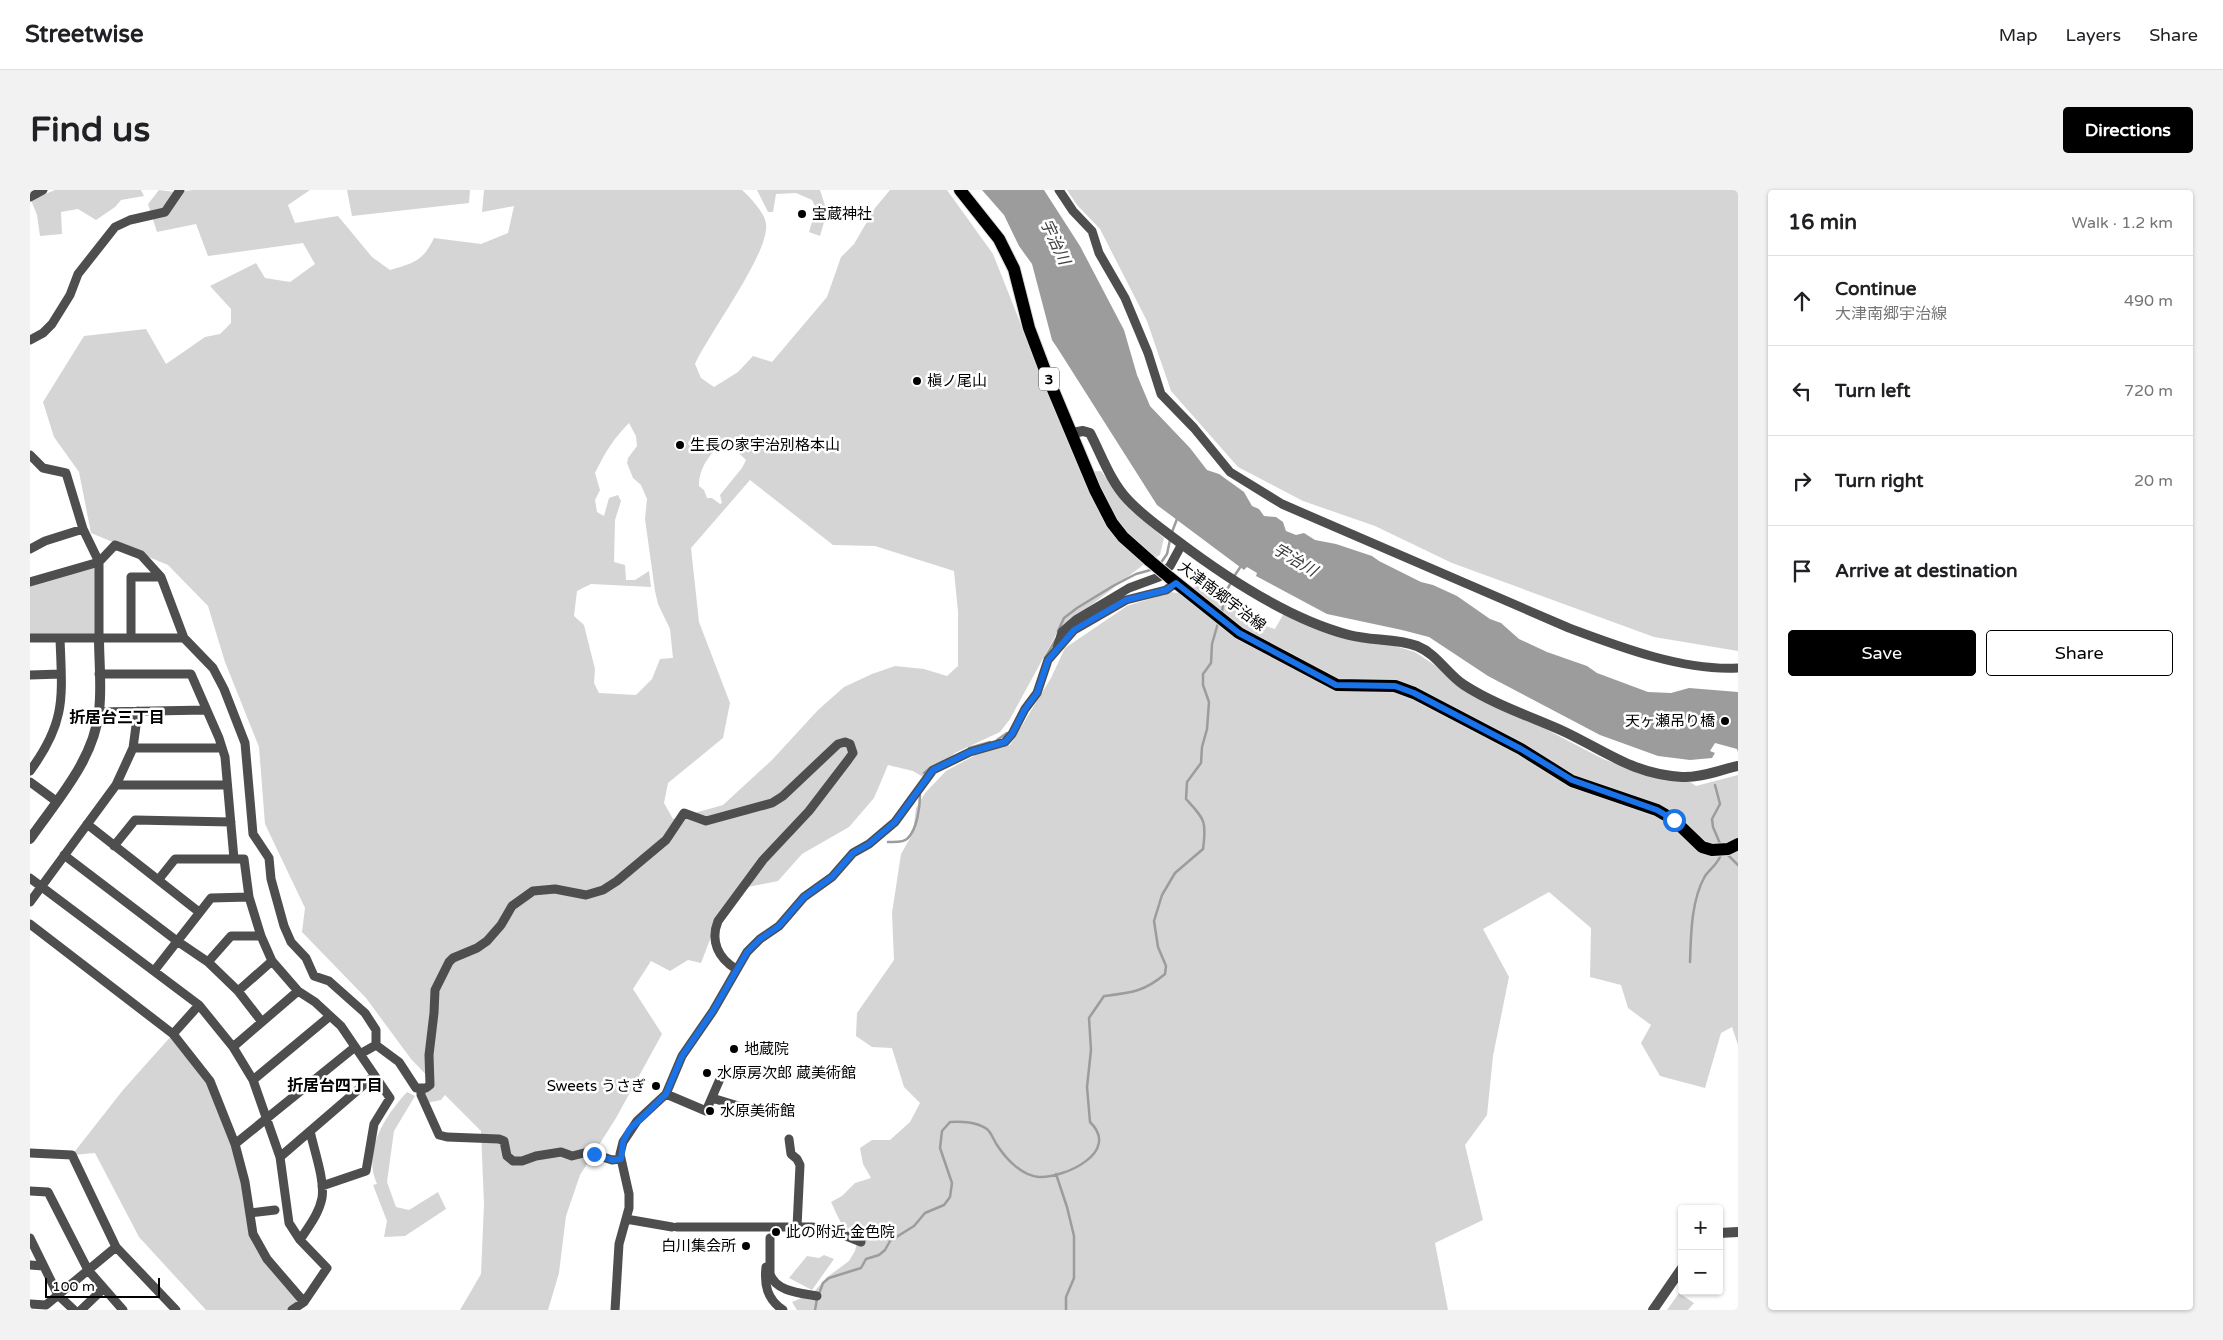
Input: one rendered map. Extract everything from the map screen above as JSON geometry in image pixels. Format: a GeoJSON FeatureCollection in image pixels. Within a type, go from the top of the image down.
{"type":"FeatureCollection","features":[{"type":"Feature","properties":{"kind":"main road","name":"大津南郷宇治線"},"geometry":{"type":"LineString","coordinates":[[960,190],[999,239],[1014,269],[1029,328],[1095,490],[1112,523],[1123,537],[1150,561],[1231,626],[1261,646],[1336,685],[1395,686],[1414,693],[1521,749],[1572,780],[1657,810],[1674,820],[1702,847],[1712,850],[1733,847]]}},
{"type":"Feature","properties":{"kind":"street"},"geometry":{"type":"LineString","coordinates":[[30,197],[42,190]]}},
{"type":"Feature","properties":{"kind":"street"},"geometry":{"type":"LineString","coordinates":[[30,340],[43,333],[52,324],[70,295],[78,274],[115,227],[130,220],[164,212],[180,190]]}},
{"type":"Feature","properties":{"kind":"street"},"geometry":{"type":"LineString","coordinates":[[1059,190],[1092,232],[1099,253],[1126,298],[1148,353],[1161,394],[1194,428],[1230,472],[1254,489],[1282,504],[1610,644],[1710,668],[1738,668]]}},
{"type":"Feature","properties":{"kind":"street"},"geometry":{"type":"LineString","coordinates":[[1072,433],[1083,430],[1090,434],[1110,476],[1128,499],[1165,531],[1237,584],[1313,623],[1341,632],[1416,646],[1431,654],[1462,684],[1480,695],[1568,734],[1628,766],[1665,776],[1684,778],[1707,775],[1738,766]]}},
{"type":"Feature","properties":{"kind":"street"},"geometry":{"type":"LineString","coordinates":[[30,455],[43,468],[66,473],[83,528],[99,562],[99,712],[91,747],[78,771],[30,839]]}},
{"type":"Feature","properties":{"kind":"street"},"geometry":{"type":"LineString","coordinates":[[30,549],[45,541],[83,528]]}},
{"type":"Feature","properties":{"kind":"street"},"geometry":{"type":"LineString","coordinates":[[1057,649],[1062,632],[1077,619],[1128,588],[1158,577],[1165,572],[1179,541]]}},
{"type":"Feature","properties":{"kind":"street"},"geometry":{"type":"LineString","coordinates":[[30,582],[99,562],[116,546],[141,555],[161,578],[184,638],[213,668],[224,688],[245,743],[253,834],[269,858],[271,879],[284,926],[291,942],[306,958],[314,976],[329,981],[373,1022],[376,1030],[376,1045]]}},
{"type":"Feature","properties":{"kind":"street"},"geometry":{"type":"LineString","coordinates":[[131,637],[131,577],[161,578]]}},
{"type":"Feature","properties":{"kind":"street"},"geometry":{"type":"LineString","coordinates":[[615,1310],[618,1253],[629,1208],[629,1194],[621,1159],[623,1142],[629,1130],[666,1094],[682,1056],[713,1011],[747,952],[760,939],[779,926],[804,897],[832,877],[853,853],[869,844],[895,822],[933,770],[970,752],[1005,742],[1037,693],[1048,660],[1074,630],[1126,600],[1166,590],[1173,580]]}},
{"type":"Feature","properties":{"kind":"street"},"geometry":{"type":"LineString","coordinates":[[30,638],[184,638]]}},
{"type":"Feature","properties":{"kind":"street"},"geometry":{"type":"LineString","coordinates":[[30,770],[42,754],[54,731],[62,697],[60,638]]}},
{"type":"Feature","properties":{"kind":"street"},"geometry":{"type":"LineString","coordinates":[[30,675],[61,674]]}},
{"type":"Feature","properties":{"kind":"street"},"geometry":{"type":"LineString","coordinates":[[99,674],[191,674],[222,748],[234,859]]}},
{"type":"Feature","properties":{"kind":"street"},"geometry":{"type":"LineString","coordinates":[[99,712],[206,710]]}},
{"type":"Feature","properties":{"kind":"street"},"geometry":{"type":"LineString","coordinates":[[30,902],[116,785],[133,748],[138,711]]}},
{"type":"Feature","properties":{"kind":"street"},"geometry":{"type":"LineString","coordinates":[[236,1144],[357,1050],[376,1045],[399,1062],[416,1088],[421,1089],[430,1085],[429,1055],[435,990],[438,981],[453,958],[477,948],[487,941],[518,900],[542,888],[586,896],[603,890],[617,881],[666,840],[684,813],[706,821],[772,803],[783,796],[838,744],[845,742],[850,744],[853,753],[848,760],[809,811],[763,860],[718,921],[715,928],[717,952],[725,962],[736,969]]}},
{"type":"Feature","properties":{"kind":"street"},"geometry":{"type":"LineString","coordinates":[[133,748],[222,748]]}},
{"type":"Feature","properties":{"kind":"street"},"geometry":{"type":"LineString","coordinates":[[30,782],[56,801]]}},
{"type":"Feature","properties":{"kind":"street"},"geometry":{"type":"LineString","coordinates":[[116,785],[227,785]]}},
{"type":"Feature","properties":{"kind":"street"},"geometry":{"type":"LineString","coordinates":[[114,846],[135,820],[230,822]]}},
{"type":"Feature","properties":{"kind":"street"},"geometry":{"type":"LineString","coordinates":[[87,824],[200,912]]}},
{"type":"Feature","properties":{"kind":"street"},"geometry":{"type":"LineString","coordinates":[[64,855],[177,941],[208,962],[238,991],[262,1022]]}},
{"type":"Feature","properties":{"kind":"street"},"geometry":{"type":"LineString","coordinates":[[159,880],[175,859],[244,859],[249,897],[260,936],[272,961],[298,991],[341,1026],[390,1098],[374,1124],[366,1170],[322,1186]]}},
{"type":"Feature","properties":{"kind":"street"},"geometry":{"type":"LineString","coordinates":[[30,878],[199,1005],[233,1047],[253,1080],[280,1157],[282,1209],[300,1240],[327,1268],[304,1302],[292,1310]]}},
{"type":"Feature","properties":{"kind":"street"},"geometry":{"type":"LineString","coordinates":[[154,971],[211,898],[249,897]]}},
{"type":"Feature","properties":{"kind":"street"},"geometry":{"type":"LineString","coordinates":[[30,924],[173,1034],[210,1081],[236,1144],[253,1234],[267,1259],[304,1302]]}},
{"type":"Feature","properties":{"kind":"street"},"geometry":{"type":"LineString","coordinates":[[208,962],[231,936],[260,936]]}},
{"type":"Feature","properties":{"kind":"street"},"geometry":{"type":"LineString","coordinates":[[238,991],[272,961]]}},
{"type":"Feature","properties":{"kind":"street"},"geometry":{"type":"LineString","coordinates":[[233,1047],[298,991]]}},
{"type":"Feature","properties":{"kind":"street"},"geometry":{"type":"LineString","coordinates":[[173,1034],[199,1005]]}},
{"type":"Feature","properties":{"kind":"street"},"geometry":{"type":"LineString","coordinates":[[253,1080],[330,1016]]}},
{"type":"Feature","properties":{"kind":"street"},"geometry":{"type":"LineString","coordinates":[[666,1094],[706,1112],[724,1072]]}},
{"type":"Feature","properties":{"kind":"street"},"geometry":{"type":"LineString","coordinates":[[280,1157],[374,1076]]}},
{"type":"Feature","properties":{"kind":"street"},"geometry":{"type":"LineString","coordinates":[[421,1089],[424,1103],[439,1135],[446,1137],[499,1139],[504,1141],[508,1156],[513,1161],[522,1162],[536,1156],[561,1152],[572,1156],[588,1152],[612,1160],[621,1159]]}},
{"type":"Feature","properties":{"kind":"street"},"geometry":{"type":"LineString","coordinates":[[712,1098],[745,1108]]}},
{"type":"Feature","properties":{"kind":"street"},"geometry":{"type":"LineString","coordinates":[[300,1240],[317,1213],[322,1197],[322,1186],[310,1132]]}},
{"type":"Feature","properties":{"kind":"street"},"geometry":{"type":"LineString","coordinates":[[789,1139],[788,1148],[800,1165],[797,1227]]}},
{"type":"Feature","properties":{"kind":"street"},"geometry":{"type":"LineString","coordinates":[[30,1152],[72,1155],[116,1247],[176,1310]]}},
{"type":"Feature","properties":{"kind":"street"},"geometry":{"type":"LineString","coordinates":[[30,1191],[48,1192],[88,1270],[123,1310]]}},
{"type":"Feature","properties":{"kind":"street"},"geometry":{"type":"LineString","coordinates":[[250,1213],[282,1209]]}},
{"type":"Feature","properties":{"kind":"street"},"geometry":{"type":"LineString","coordinates":[[626,1219],[675,1227],[797,1227],[831,1230],[861,1242]]}},
{"type":"Feature","properties":{"kind":"street"},"geometry":{"type":"LineString","coordinates":[[772,1227],[764,1280],[766,1291],[783,1310]]}},
{"type":"Feature","properties":{"kind":"street"},"geometry":{"type":"LineString","coordinates":[[1723,1233],[1738,1232]]}},
{"type":"Feature","properties":{"kind":"street"},"geometry":{"type":"LineString","coordinates":[[30,1238],[58,1295],[74,1310]]}},
{"type":"Feature","properties":{"kind":"street"},"geometry":{"type":"LineString","coordinates":[[770,1238],[770,1274],[772,1280],[791,1292],[817,1296]]}},
{"type":"Feature","properties":{"kind":"street"},"geometry":{"type":"LineString","coordinates":[[30,1304],[46,1305],[116,1247]]}},
{"type":"Feature","properties":{"kind":"street"},"geometry":{"type":"LineString","coordinates":[[30,1265],[43,1266]]}},
{"type":"Feature","properties":{"kind":"street"},"geometry":{"type":"LineString","coordinates":[[1653,1310],[1678,1274]]}},
{"type":"Feature","properties":{"kind":"street"},"geometry":{"type":"LineString","coordinates":[[80,1310],[104,1288]]}},
{"type":"Feature","properties":{"kind":"shaded area"},"geometry":{"type":"Polygon","coordinates":[[[55,190],[141,190],[144,196],[121,200],[115,207],[96,220],[78,209],[61,212],[62,234],[40,236],[37,215],[31,200],[55,190]]]}},
{"type":"Feature","properties":{"kind":"shaded area"},"geometry":{"type":"Polygon","coordinates":[[[159,190],[175,192],[193,190],[310,190],[288,205],[295,223],[338,216],[372,257],[390,270],[417,260],[426,252],[434,238],[481,244],[508,233],[514,206],[482,212],[484,190],[742,190],[763,215],[766,224],[765,237],[749,272],[695,364],[701,378],[714,387],[738,372],[753,356],[772,362],[827,297],[841,257],[854,244],[875,208],[890,190],[947,190],[993,254],[1051,400],[1083,472],[1101,471],[1126,506],[1164,538],[1160,555],[1143,565],[1058,631],[1010,719],[1000,732],[955,753],[923,777],[913,771],[888,765],[874,798],[849,827],[802,854],[778,881],[738,889],[711,937],[701,963],[688,960],[670,971],[651,961],[633,989],[662,1034],[616,1118],[580,1175],[566,1216],[559,1273],[548,1310],[460,1310],[481,1274],[484,1204],[481,1131],[445,1095],[441,1100],[427,1103],[423,1093],[433,1088],[433,1082],[411,1059],[366,998],[302,932],[305,908],[265,824],[259,747],[225,662],[208,606],[168,565],[91,533],[79,472],[54,437],[43,402],[84,336],[146,329],[166,364],[205,337],[220,334],[231,323],[231,309],[210,286],[256,263],[265,278],[290,282],[315,264],[303,243],[208,256],[196,224],[157,232],[148,204],[159,190]],[[629,423],[618,435],[595,473],[600,490],[595,500],[597,512],[604,516],[609,498],[618,495],[621,501],[615,520],[614,562],[625,565],[626,580],[635,580],[649,571],[651,587],[591,584],[577,591],[574,616],[584,625],[595,669],[594,683],[599,693],[636,695],[652,679],[660,659],[673,658],[670,629],[658,604],[655,591],[645,519],[647,499],[641,485],[633,478],[627,463],[628,458],[637,446],[636,436],[629,423]],[[725,440],[707,460],[701,472],[699,486],[704,490],[707,498],[712,498],[720,504],[722,503],[720,495],[742,468],[746,460],[725,440]],[[750,480],[691,548],[699,622],[730,703],[723,738],[668,783],[664,803],[673,819],[723,805],[772,760],[818,710],[844,687],[895,666],[924,669],[947,676],[958,666],[958,612],[954,571],[875,546],[833,545],[750,480]]]}},
{"type":"Feature","properties":{"kind":"shaded area"},"geometry":{"type":"Polygon","coordinates":[[[347,190],[470,190],[469,203],[352,216],[347,190]]]}},
{"type":"Feature","properties":{"kind":"shaded area"},"geometry":{"type":"Polygon","coordinates":[[[757,190],[820,190],[827,212],[820,236],[809,232],[816,208],[812,200],[796,193],[776,194],[773,212],[768,212],[757,190]]]}},
{"type":"Feature","properties":{"kind":"shaded area"},"geometry":{"type":"Polygon","coordinates":[[[1067,190],[1738,190],[1738,651],[1654,637],[1452,563],[1375,526],[1303,501],[1238,467],[1171,391],[1147,321],[1100,229],[1077,205],[1067,190]]]}},
{"type":"Feature","properties":{"kind":"shaded area"},"geometry":{"type":"Polygon","coordinates":[[[96,565],[95,633],[93,636],[30,636],[30,585],[96,565]]]}},
{"type":"Feature","properties":{"kind":"shaded area"},"geometry":{"type":"Polygon","coordinates":[[[1202,582],[1246,605],[1246,620],[1275,629],[1284,613],[1415,652],[1475,692],[1603,759],[1659,779],[1684,778],[1696,786],[1738,775],[1738,1045],[1732,1027],[1721,1033],[1705,1088],[1660,1076],[1641,1043],[1651,1025],[1628,1008],[1621,985],[1590,977],[1591,928],[1549,892],[1483,929],[1509,977],[1493,1056],[1487,1115],[1465,1145],[1483,1220],[1435,1243],[1448,1310],[797,1310],[792,1302],[813,1293],[826,1278],[849,1261],[855,1251],[857,1243],[845,1229],[831,1202],[842,1196],[855,1183],[871,1178],[863,1164],[860,1148],[872,1140],[890,1140],[910,1122],[920,1103],[904,1087],[892,1048],[872,1047],[856,1036],[857,1013],[894,960],[892,913],[901,854],[913,833],[916,808],[925,793],[946,771],[981,752],[1010,745],[1051,678],[1065,648],[1127,606],[1171,592],[1184,594],[1202,582]]]}},
{"type":"Feature","properties":{"kind":"shaded area"},"geometry":{"type":"Polygon","coordinates":[[[173,1034],[210,1081],[235,1144],[253,1234],[304,1302],[297,1310],[206,1310],[139,1237],[95,1153],[72,1155],[123,1090],[173,1034]]]}},
{"type":"Feature","properties":{"kind":"shaded area"},"geometry":{"type":"Polygon","coordinates":[[[407,1092],[415,1096],[394,1131],[387,1182],[396,1207],[409,1210],[438,1192],[446,1209],[405,1236],[384,1237],[387,1221],[373,1185],[377,1184],[373,1172],[372,1159],[378,1135],[384,1123],[407,1092]]]}},
{"type":"Feature","properties":{"kind":"shaded area"},"geometry":{"type":"Polygon","coordinates":[[[824,1255],[834,1259],[812,1290],[789,1278],[807,1256],[819,1258],[824,1255]]]}},
{"type":"Feature","properties":{"kind":"shaded area"},"geometry":{"type":"Polygon","coordinates":[[[1678,1294],[1694,1303],[1688,1310],[1667,1310],[1678,1294]]]}},
{"type":"Feature","properties":{"kind":"water","name":"宇治川"},"geometry":{"type":"Polygon","coordinates":[[[982,190],[1044,190],[1080,246],[1124,330],[1137,375],[1150,406],[1190,448],[1207,470],[1219,474],[1244,492],[1252,506],[1259,509],[1264,516],[1276,517],[1283,522],[1286,531],[1296,535],[1304,533],[1315,540],[1336,544],[1372,556],[1421,582],[1433,585],[1457,596],[1490,619],[1501,623],[1519,639],[1547,652],[1587,666],[1597,673],[1648,692],[1671,693],[1689,688],[1738,692],[1738,752],[1737,749],[1715,743],[1710,751],[1715,753],[1712,758],[1690,760],[1658,756],[1600,735],[1488,676],[1429,637],[1327,614],[1256,576],[1257,573],[1247,567],[1244,570],[1157,505],[1052,340],[1032,264],[1019,246],[1004,215],[982,190]]]}},
{"type":"Feature","properties":{"kind":"waterway"},"geometry":{"type":"LineString","coordinates":[[1172,532],[1177,519]]}},
{"type":"Feature","properties":{"kind":"waterway"},"geometry":{"type":"LineString","coordinates":[[1160,564],[1167,554],[1170,540]]}},
{"type":"Feature","properties":{"kind":"waterway"},"geometry":{"type":"LineString","coordinates":[[1233,578],[1241,566]]}},
{"type":"Feature","properties":{"kind":"waterway"},"geometry":{"type":"LineString","coordinates":[[1058,631],[1064,618],[1077,608],[1136,574],[1154,569]]}},
{"type":"Feature","properties":{"kind":"waterway"},"geometry":{"type":"LineString","coordinates":[[1222,613],[1224,594],[1231,583]]}},
{"type":"Feature","properties":{"kind":"waterway"},"geometry":{"type":"LineString","coordinates":[[819,1294],[823,1283],[829,1278],[861,1268],[866,1259],[879,1255],[885,1250],[890,1241],[914,1226],[925,1213],[944,1205],[950,1197],[952,1183],[940,1148],[942,1131],[950,1122],[969,1122],[987,1129],[1010,1161],[1027,1174],[1033,1176],[1050,1176],[1062,1173],[1075,1168],[1094,1153],[1099,1143],[1098,1133],[1090,1122],[1087,1087],[1091,1050],[1089,1018],[1104,996],[1136,991],[1150,985],[1165,974],[1166,966],[1158,947],[1154,921],[1162,895],[1175,873],[1203,849],[1205,832],[1203,821],[1186,799],[1187,782],[1201,763],[1202,747],[1207,729],[1209,702],[1203,685],[1203,674],[1211,663],[1212,644],[1218,623]]}},
{"type":"Feature","properties":{"kind":"waterway"},"geometry":{"type":"LineString","coordinates":[[1045,658],[1056,639]]}},
{"type":"Feature","properties":{"kind":"waterway"},"geometry":{"type":"LineString","coordinates":[[997,740],[1007,733]]}},
{"type":"Feature","properties":{"kind":"waterway"},"geometry":{"type":"LineString","coordinates":[[969,748],[990,742]]}},
{"type":"Feature","properties":{"kind":"waterway"},"geometry":{"type":"LineString","coordinates":[[924,773],[930,768]]}},
{"type":"Feature","properties":{"kind":"waterway"},"geometry":{"type":"LineString","coordinates":[[1715,785],[1720,804],[1712,819],[1713,827],[1721,846]]}},
{"type":"Feature","properties":{"kind":"waterway"},"geometry":{"type":"LineString","coordinates":[[888,842],[904,841],[911,834],[917,818],[920,795]]}},
{"type":"Feature","properties":{"kind":"waterway"},"geometry":{"type":"LineString","coordinates":[[1690,962],[1694,907],[1697,896],[1705,876],[1721,854]]}},
{"type":"Feature","properties":{"kind":"waterway"},"geometry":{"type":"LineString","coordinates":[[1727,854],[1738,865]]}},
{"type":"Feature","properties":{"kind":"waterway"},"geometry":{"type":"LineString","coordinates":[[1056,1174],[1074,1236],[1074,1278],[1066,1297],[1066,1310]]}},
{"type":"Feature","properties":{"kind":"waterway"},"geometry":{"type":"LineString","coordinates":[[815,1310],[817,1299]]}},
{"type":"Feature","properties":{"kind":"place","name":"宝蔵神社"},"geometry":{"type":"Point","coordinates":[802,214]}},
{"type":"Feature","properties":{"kind":"place","name":"槇ノ尾山"},"geometry":{"type":"Point","coordinates":[917,381]}},
{"type":"Feature","properties":{"kind":"place","name":"生長の家宇治別格本山"},"geometry":{"type":"Point","coordinates":[680,445]}},
{"type":"Feature","properties":{"kind":"place","name":"天ヶ瀬吊り橋"},"geometry":{"type":"Point","coordinates":[1725,721]}},
{"type":"Feature","properties":{"kind":"place","name":"地蔵院"},"geometry":{"type":"Point","coordinates":[734,1049]}},
{"type":"Feature","properties":{"kind":"place","name":"水原房次郎 蔵美術館"},"geometry":{"type":"Point","coordinates":[707,1073]}},
{"type":"Feature","properties":{"kind":"place","name":"Sweets うさぎ"},"geometry":{"type":"Point","coordinates":[656,1086]}},
{"type":"Feature","properties":{"kind":"place","name":"水原美術館"},"geometry":{"type":"Point","coordinates":[710,1111]}},
{"type":"Feature","properties":{"kind":"place","name":"此の附近 金色院"},"geometry":{"type":"Point","coordinates":[776,1232]}},
{"type":"Feature","properties":{"kind":"place","name":"白川集会所"},"geometry":{"type":"Point","coordinates":[746,1246]}},
{"type":"Feature","properties":{"kind":"district","name":"折居台三丁目"},"geometry":{"type":"Point","coordinates":[117,718]}},
{"type":"Feature","properties":{"kind":"district","name":"折居台四丁目"},"geometry":{"type":"Point","coordinates":[335,1086]}},
{"type":"Feature","properties":{"kind":"route"},"geometry":{"type":"LineString","coordinates":[[594,1154],[612,1160],[621,1159],[620,1154],[623,1142],[629,1130],[666,1094],[682,1056],[713,1011],[747,952],[760,939],[779,926],[804,897],[832,877],[853,853],[869,844],[895,822],[933,770],[970,752],[1005,742],[1012,734],[1025,709],[1042,684],[1048,660],[1074,630],[1126,600],[1166,590],[1176,583],[1239,633],[1336,685],[1395,686],[1414,693],[1521,749],[1572,780],[1657,810],[1674,820]]}}]}
